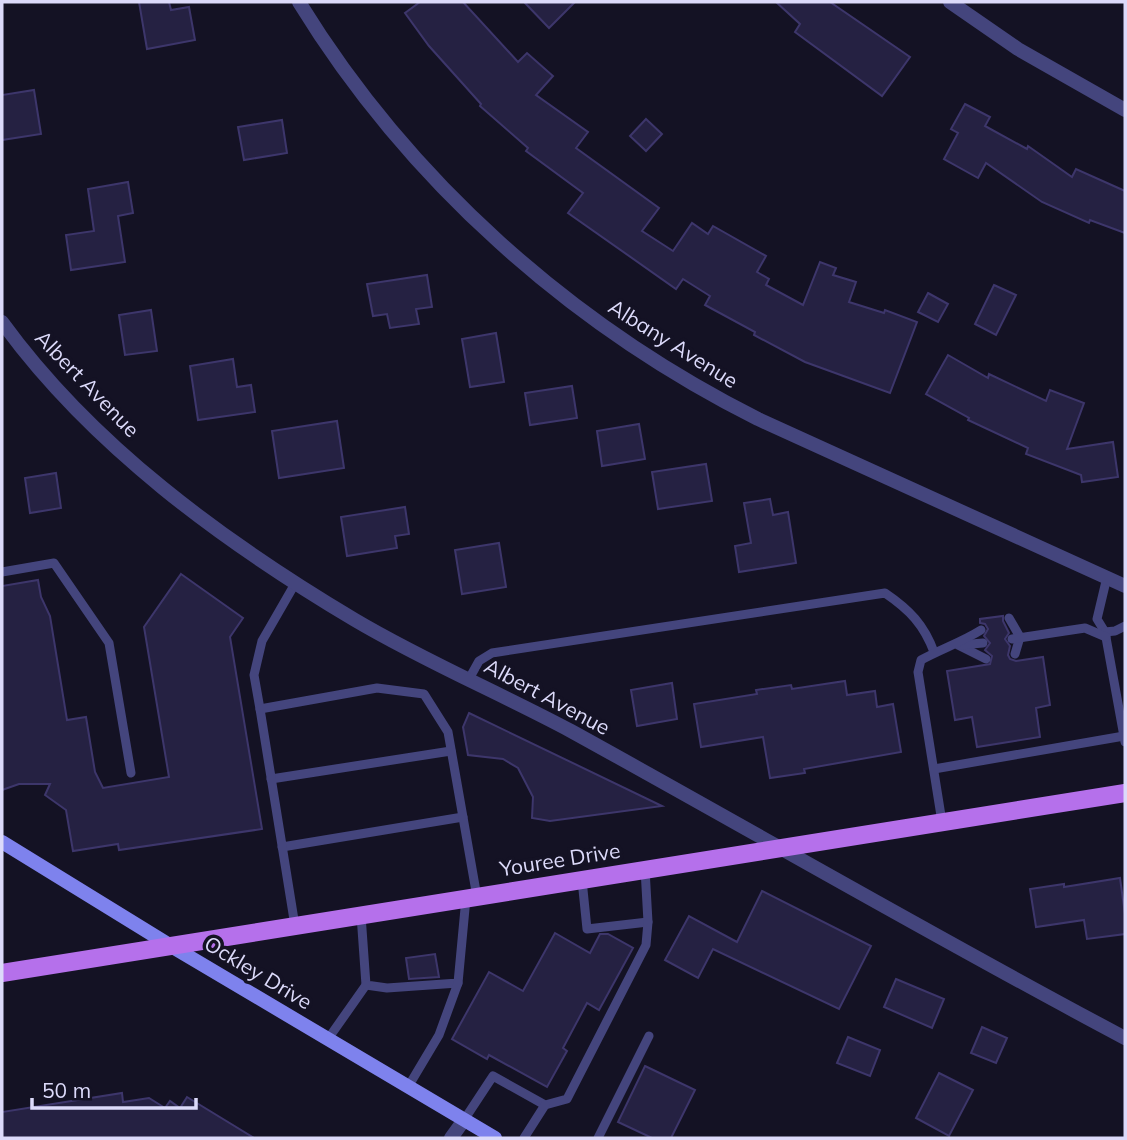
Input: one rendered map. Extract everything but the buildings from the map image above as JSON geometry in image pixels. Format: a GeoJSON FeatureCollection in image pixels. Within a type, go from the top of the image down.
{"type":"FeatureCollection","features":[{"type":"Feature","properties":{"kind":"main road","name":"Youree Drive"},"geometry":{"type":"LineString","coordinates":[[2,973],[1125,793]]}},
{"type":"Feature","properties":{"kind":"street","name":"Albany Avenue"},"geometry":{"type":"LineString","coordinates":[[299,2],[370,105],[463,207],[538,277],[604,328],[641,354],[748,414],[1125,586]]}},
{"type":"Feature","properties":{"kind":"street"},"geometry":{"type":"LineString","coordinates":[[950,2],[1018,49],[1125,110]]}},
{"type":"Feature","properties":{"kind":"street","name":"Albert Avenue"},"geometry":{"type":"LineString","coordinates":[[2,321],[46,376],[106,438],[172,495],[261,560],[356,621],[568,730],[1125,1038]]}},
{"type":"Feature","properties":{"kind":"street","name":"Ockley Drive"},"geometry":{"type":"LineString","coordinates":[[2,842],[171,946],[495,1138]]}},
{"type":"Feature","properties":{"kind":"street"},"geometry":{"type":"LineString","coordinates":[[451,1138],[464,1119]]}},
{"type":"Feature","properties":{"kind":"lane"},"geometry":{"type":"LineString","coordinates":[[2,572],[54,563],[109,643],[131,773]]}},
{"type":"Feature","properties":{"kind":"lane"},"geometry":{"type":"LineString","coordinates":[[934,769],[1125,739],[1106,635],[1097,619],[1107,577]]}},
{"type":"Feature","properties":{"kind":"lane"},"geometry":{"type":"LineString","coordinates":[[295,926],[254,675],[262,641],[296,582]]}},
{"type":"Feature","properties":{"kind":"lane"},"geometry":{"type":"LineString","coordinates":[[470,679],[480,661],[492,653],[885,593],[899,603],[926,631],[934,652]]}},
{"type":"Feature","properties":{"kind":"lane"},"geometry":{"type":"LineString","coordinates":[[1010,622],[1016,638],[1015,654]]}},
{"type":"Feature","properties":{"kind":"lane"},"geometry":{"type":"LineString","coordinates":[[958,645],[981,626]]}},
{"type":"Feature","properties":{"kind":"lane"},"geometry":{"type":"LineString","coordinates":[[1016,638],[1085,628],[1106,635],[1125,626]]}},
{"type":"Feature","properties":{"kind":"lane"},"geometry":{"type":"LineString","coordinates":[[943,822],[918,672],[921,660],[934,652],[958,645],[984,643]]}},
{"type":"Feature","properties":{"kind":"lane"},"geometry":{"type":"LineString","coordinates":[[958,645],[986,659]]}},
{"type":"Feature","properties":{"kind":"lane"},"geometry":{"type":"LineString","coordinates":[[260,709],[377,688],[424,694],[448,732],[463,817],[471,898],[458,983],[439,1035],[408,1087]]}},
{"type":"Feature","properties":{"kind":"lane"},"geometry":{"type":"LineString","coordinates":[[271,779],[451,751]]}},
{"type":"Feature","properties":{"kind":"lane"},"geometry":{"type":"LineString","coordinates":[[282,847],[463,817]]}},
{"type":"Feature","properties":{"kind":"lane"},"geometry":{"type":"LineString","coordinates":[[464,1119],[493,1076],[545,1105],[567,1100],[646,945],[648,922],[645,869]]}},
{"type":"Feature","properties":{"kind":"lane"},"geometry":{"type":"LineString","coordinates":[[582,880],[587,929],[648,922]]}},
{"type":"Feature","properties":{"kind":"lane"},"geometry":{"type":"LineString","coordinates":[[327,1039],[366,985],[361,915]]}},
{"type":"Feature","properties":{"kind":"lane"},"geometry":{"type":"LineString","coordinates":[[366,985],[387,988],[458,983]]}},
{"type":"Feature","properties":{"kind":"lane"},"geometry":{"type":"LineString","coordinates":[[598,1138],[649,1036]]}},
{"type":"Feature","properties":{"kind":"lane"},"geometry":{"type":"LineString","coordinates":[[524,1138],[545,1105]]}}]}
